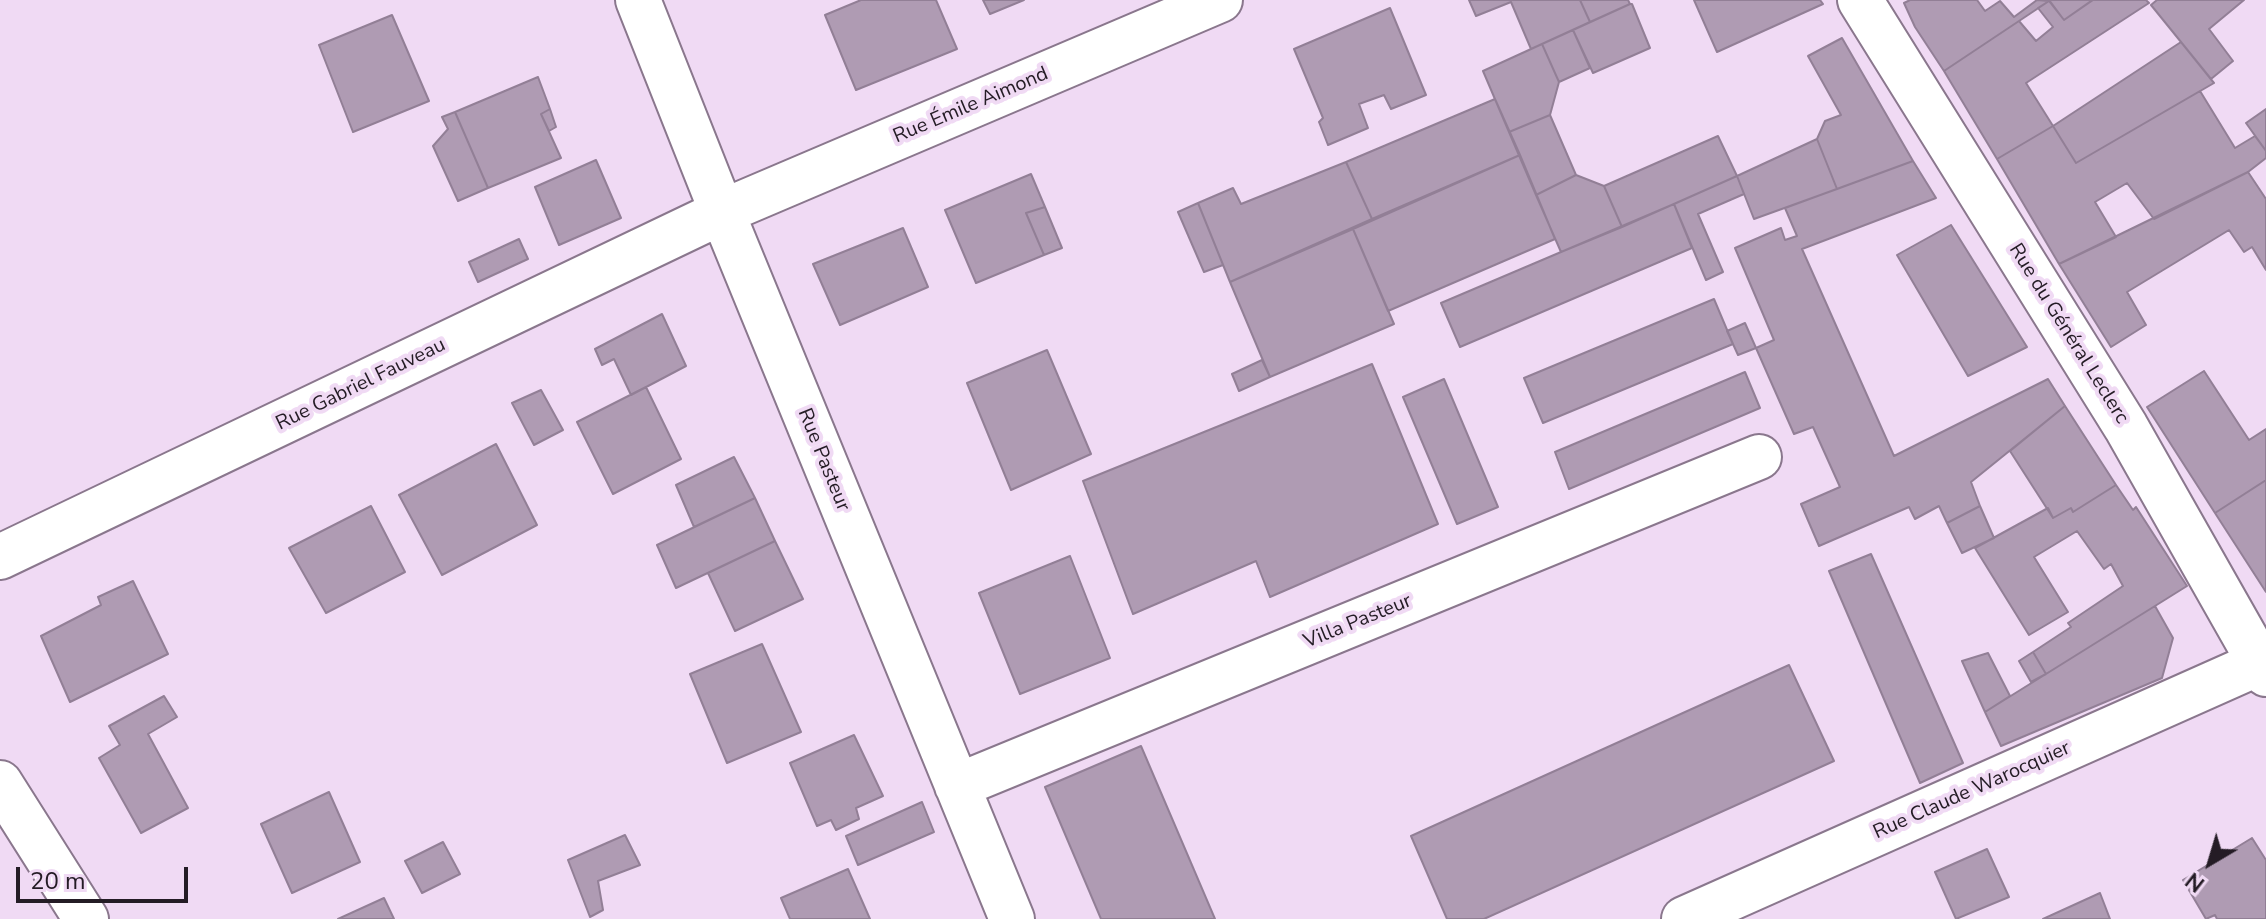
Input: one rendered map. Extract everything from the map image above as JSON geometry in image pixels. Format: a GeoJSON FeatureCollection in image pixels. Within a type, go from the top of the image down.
{"type":"FeatureCollection","features":[{"type":"Feature","properties":{"kind":"street","name":"Rue Pasteur"},"geometry":{"type":"LineString","coordinates":[[638,0],[1012,919]]}},
{"type":"Feature","properties":{"kind":"street","name":"Rue Émile Aimond"},"geometry":{"type":"LineString","coordinates":[[722,212],[1220,0]]}},
{"type":"Feature","properties":{"kind":"street","name":"Rue du Général Leclerc"},"geometry":{"type":"LineString","coordinates":[[1860,0],[2126,427],[2264,666]]}},
{"type":"Feature","properties":{"kind":"street","name":"Rue Gabriel Fauveau"},"geometry":{"type":"LineString","coordinates":[[0,557],[722,212]]}},
{"type":"Feature","properties":{"kind":"street","name":"Villa Pasteur"},"geometry":{"type":"LineString","coordinates":[[957,786],[1759,457]]}},
{"type":"Feature","properties":{"kind":"street","name":"Rue Claude Warocquier"},"geometry":{"type":"LineString","coordinates":[[1684,919],[2264,666]]}},
{"type":"Feature","properties":{"kind":"street"},"geometry":{"type":"LineString","coordinates":[[0,783],[86,919]]}},
{"type":"Feature","properties":{"kind":"building"},"geometry":{"type":"Polygon","coordinates":[[[861,0],[936,0],[957,49],[856,90],[825,15],[861,0]]]}},
{"type":"Feature","properties":{"kind":"building"},"geometry":{"type":"Polygon","coordinates":[[[983,0],[1024,0],[990,14],[983,0]]]}},
{"type":"Feature","properties":{"kind":"building"},"geometry":{"type":"Polygon","coordinates":[[[1469,0],[1580,0],[1590,22],[1531,49],[1511,2],[1476,16],[1469,0]]]}},
{"type":"Feature","properties":{"kind":"building"},"geometry":{"type":"Polygon","coordinates":[[[1580,0],[1628,0],[1630,4],[1590,22],[1580,0]]]}},
{"type":"Feature","properties":{"kind":"building"},"geometry":{"type":"Polygon","coordinates":[[[1694,0],[1820,0],[1823,4],[1717,52],[1694,0]]]}},
{"type":"Feature","properties":{"kind":"building"},"geometry":{"type":"Polygon","coordinates":[[[1910,0],[1977,0],[1985,11],[2000,1],[2014,17],[2037,0],[2049,1],[1944,71],[1915,27],[1904,3],[1910,0]]]}},
{"type":"Feature","properties":{"kind":"building"},"geometry":{"type":"Polygon","coordinates":[[[2049,0],[2091,0],[2091,1],[2064,20],[2049,0]]]}},
{"type":"Feature","properties":{"kind":"building"},"geometry":{"type":"Polygon","coordinates":[[[2093,0],[2146,0],[2149,3],[2026,83],[2053,126],[1997,159],[1944,71],[2019,21],[2036,41],[2053,27],[2038,8],[2049,1],[2064,20],[2093,0]]]}},
{"type":"Feature","properties":{"kind":"building"},"geometry":{"type":"Polygon","coordinates":[[[2157,0],[2244,0],[2209,29],[2233,61],[2211,79],[2151,5],[2157,0]]]}},
{"type":"Feature","properties":{"kind":"building"},"geometry":{"type":"Polygon","coordinates":[[[1630,4],[1650,48],[1593,73],[1573,30],[1630,4]]]}},
{"type":"Feature","properties":{"kind":"building"},"geometry":{"type":"Polygon","coordinates":[[[1390,8],[1426,95],[1391,109],[1384,95],[1359,104],[1368,128],[1328,145],[1319,122],[1323,118],[1294,49],[1390,8]]]}},
{"type":"Feature","properties":{"kind":"building"},"geometry":{"type":"Polygon","coordinates":[[[392,15],[429,101],[353,132],[319,45],[392,15]]]}},
{"type":"Feature","properties":{"kind":"building"},"geometry":{"type":"Polygon","coordinates":[[[1573,30],[1590,68],[1559,82],[1542,44],[1573,30]]]}},
{"type":"Feature","properties":{"kind":"building"},"geometry":{"type":"Polygon","coordinates":[[[1842,38],[1913,161],[1837,189],[1817,139],[1825,121],[1841,115],[1808,56],[1842,38]]]}},
{"type":"Feature","properties":{"kind":"building"},"geometry":{"type":"Polygon","coordinates":[[[2181,42],[2214,83],[2076,163],[2053,126],[2181,42]]]}},
{"type":"Feature","properties":{"kind":"building"},"geometry":{"type":"Polygon","coordinates":[[[1542,44],[1559,82],[1550,115],[1509,132],[1483,71],[1542,44]]]}},
{"type":"Feature","properties":{"kind":"building"},"geometry":{"type":"Polygon","coordinates":[[[538,77],[550,109],[541,114],[561,158],[488,188],[455,112],[538,77]]]}},
{"type":"Feature","properties":{"kind":"building"},"geometry":{"type":"Polygon","coordinates":[[[2200,91],[2235,148],[2255,136],[2266,151],[2266,158],[2248,172],[2154,219],[2127,183],[2095,202],[2116,237],[2059,264],[1997,159],[2053,126],[2076,163],[2200,91]]]}},
{"type":"Feature","properties":{"kind":"building"},"geometry":{"type":"Polygon","coordinates":[[[1495,99],[1520,155],[1372,219],[1346,162],[1495,99]]]}},
{"type":"Feature","properties":{"kind":"building"},"geometry":{"type":"Polygon","coordinates":[[[550,109],[556,127],[549,131],[541,114],[550,109]]]}},
{"type":"Feature","properties":{"kind":"building"},"geometry":{"type":"Polygon","coordinates":[[[2266,109],[2266,151],[2246,123],[2266,109]]]}},
{"type":"Feature","properties":{"kind":"building"},"geometry":{"type":"Polygon","coordinates":[[[455,112],[488,188],[458,201],[433,146],[448,129],[442,117],[455,112]]]}},
{"type":"Feature","properties":{"kind":"building"},"geometry":{"type":"Polygon","coordinates":[[[1550,115],[1576,175],[1536,195],[1509,132],[1550,115]]]}},
{"type":"Feature","properties":{"kind":"building"},"geometry":{"type":"Polygon","coordinates":[[[1718,136],[1737,176],[1622,227],[1604,186],[1718,136]]]}},
{"type":"Feature","properties":{"kind":"building"},"geometry":{"type":"Polygon","coordinates":[[[1817,139],[1837,189],[1754,219],[1737,176],[1817,139]]]}},
{"type":"Feature","properties":{"kind":"building"},"geometry":{"type":"Polygon","coordinates":[[[1520,155],[1555,239],[1388,311],[1353,229],[1520,155]]]}},
{"type":"Feature","properties":{"kind":"building"},"geometry":{"type":"Polygon","coordinates":[[[596,160],[621,218],[559,245],[535,187],[596,160]]]}},
{"type":"Feature","properties":{"kind":"building"},"geometry":{"type":"Polygon","coordinates":[[[1913,161],[1936,198],[1802,249],[1894,456],[2048,379],[2065,406],[1971,482],[1980,506],[1947,523],[1939,506],[1915,519],[1909,507],[1819,546],[1801,504],[1840,487],[1813,427],[1794,434],[1756,348],[1774,340],[1735,248],[1781,228],[1785,240],[1797,236],[1785,208],[1913,161]]]}},
{"type":"Feature","properties":{"kind":"building"},"geometry":{"type":"Polygon","coordinates":[[[1346,162],[1372,219],[1230,282],[1198,203],[1233,188],[1241,204],[1346,162]]]}},
{"type":"Feature","properties":{"kind":"building"},"geometry":{"type":"Polygon","coordinates":[[[2248,172],[2266,199],[2266,270],[2252,247],[2244,252],[2229,230],[2127,292],[2146,325],[2111,347],[2059,264],[2248,172]]]}},
{"type":"Feature","properties":{"kind":"building"},"geometry":{"type":"Polygon","coordinates":[[[1031,174],[1045,207],[1026,213],[1044,255],[976,283],[945,210],[1031,174]]]}},
{"type":"Feature","properties":{"kind":"building"},"geometry":{"type":"Polygon","coordinates":[[[1576,175],[1604,186],[1622,227],[1561,252],[1536,195],[1576,175]]]}},
{"type":"Feature","properties":{"kind":"building"},"geometry":{"type":"Polygon","coordinates":[[[1737,176],[1744,194],[1698,214],[1723,272],[1706,280],[1674,204],[1737,176]]]}},
{"type":"Feature","properties":{"kind":"building"},"geometry":{"type":"Polygon","coordinates":[[[1198,203],[1223,265],[1204,272],[1178,212],[1198,203]]]}},
{"type":"Feature","properties":{"kind":"building"},"geometry":{"type":"Polygon","coordinates":[[[1674,204],[1692,248],[1460,347],[1441,303],[1674,204]]]}},
{"type":"Feature","properties":{"kind":"building"},"geometry":{"type":"Polygon","coordinates":[[[1045,207],[1062,248],[1044,255],[1026,213],[1045,207]]]}},
{"type":"Feature","properties":{"kind":"building"},"geometry":{"type":"Polygon","coordinates":[[[1951,225],[2027,347],[1968,376],[1897,255],[1951,225]]]}},
{"type":"Feature","properties":{"kind":"building"},"geometry":{"type":"Polygon","coordinates":[[[903,228],[928,287],[840,325],[813,264],[903,228]]]}},
{"type":"Feature","properties":{"kind":"building"},"geometry":{"type":"Polygon","coordinates":[[[1353,229],[1394,324],[1270,377],[1230,282],[1353,229]]]}},
{"type":"Feature","properties":{"kind":"building"},"geometry":{"type":"Polygon","coordinates":[[[519,239],[528,259],[478,282],[469,262],[519,239]]]}},
{"type":"Feature","properties":{"kind":"building"},"geometry":{"type":"Polygon","coordinates":[[[1714,299],[1733,344],[1543,423],[1524,378],[1714,299]]]}},
{"type":"Feature","properties":{"kind":"building"},"geometry":{"type":"Polygon","coordinates":[[[662,314],[686,366],[631,395],[614,359],[602,365],[595,349],[662,314]]]}},
{"type":"Feature","properties":{"kind":"building"},"geometry":{"type":"Polygon","coordinates":[[[1745,323],[1756,348],[1738,355],[1727,331],[1745,323]]]}},
{"type":"Feature","properties":{"kind":"building"},"geometry":{"type":"Polygon","coordinates":[[[1047,350],[1091,454],[1011,490],[967,383],[1047,350]]]}},
{"type":"Feature","properties":{"kind":"building"},"geometry":{"type":"Polygon","coordinates":[[[1262,360],[1270,377],[1239,391],[1232,374],[1262,360]]]}},
{"type":"Feature","properties":{"kind":"building"},"geometry":{"type":"Polygon","coordinates":[[[1372,364],[1438,524],[1270,597],[1256,561],[1133,614],[1083,481],[1372,364]]]}},
{"type":"Feature","properties":{"kind":"building"},"geometry":{"type":"Polygon","coordinates":[[[2204,371],[2249,440],[2266,429],[2266,480],[2215,513],[2147,407],[2204,371]]]}},
{"type":"Feature","properties":{"kind":"building"},"geometry":{"type":"Polygon","coordinates":[[[1745,372],[1760,408],[1569,489],[1555,452],[1745,372]]]}},
{"type":"Feature","properties":{"kind":"building"},"geometry":{"type":"Polygon","coordinates":[[[1444,379],[1498,507],[1457,524],[1403,397],[1444,379]]]}},
{"type":"Feature","properties":{"kind":"building"},"geometry":{"type":"Polygon","coordinates":[[[646,387],[681,459],[613,494],[577,422],[646,387]]]}},
{"type":"Feature","properties":{"kind":"building"},"geometry":{"type":"Polygon","coordinates":[[[541,390],[563,430],[534,445],[512,403],[541,390]]]}},
{"type":"Feature","properties":{"kind":"building"},"geometry":{"type":"Polygon","coordinates":[[[2065,406],[2116,485],[2073,512],[2071,508],[2053,518],[2010,451],[2065,406]]]}},
{"type":"Feature","properties":{"kind":"building"},"geometry":{"type":"Polygon","coordinates":[[[496,444],[537,525],[442,575],[399,495],[496,444]]]}},
{"type":"Feature","properties":{"kind":"building"},"geometry":{"type":"Polygon","coordinates":[[[734,457],[755,498],[694,527],[676,485],[734,457]]]}},
{"type":"Feature","properties":{"kind":"building"},"geometry":{"type":"Polygon","coordinates":[[[2266,480],[2266,592],[2215,513],[2266,480]]]}},
{"type":"Feature","properties":{"kind":"building"},"geometry":{"type":"Polygon","coordinates":[[[2116,485],[2133,510],[2136,507],[2187,586],[2046,674],[2033,652],[2071,627],[2068,623],[2123,586],[2111,564],[2104,569],[2077,531],[2034,557],[2068,612],[2029,635],[1975,548],[2048,508],[2053,518],[2071,508],[2073,512],[2116,485]]]}},
{"type":"Feature","properties":{"kind":"building"},"geometry":{"type":"Polygon","coordinates":[[[755,498],[775,541],[676,588],[657,545],[755,498]]]}},
{"type":"Feature","properties":{"kind":"building"},"geometry":{"type":"Polygon","coordinates":[[[371,506],[405,572],[326,613],[289,548],[371,506]]]}},
{"type":"Feature","properties":{"kind":"building"},"geometry":{"type":"Polygon","coordinates":[[[1980,506],[1994,538],[1962,553],[1947,523],[1980,506]]]}},
{"type":"Feature","properties":{"kind":"building"},"geometry":{"type":"Polygon","coordinates":[[[775,541],[803,599],[735,631],[708,573],[775,541]]]}},
{"type":"Feature","properties":{"kind":"building"},"geometry":{"type":"Polygon","coordinates":[[[1871,554],[1963,763],[1920,783],[1829,571],[1871,554]]]}},
{"type":"Feature","properties":{"kind":"building"},"geometry":{"type":"Polygon","coordinates":[[[1070,556],[1110,658],[1020,694],[979,593],[1070,556]]]}},
{"type":"Feature","properties":{"kind":"building"},"geometry":{"type":"Polygon","coordinates":[[[133,581],[168,654],[70,702],[41,636],[101,605],[98,597],[133,581]]]}},
{"type":"Feature","properties":{"kind":"building"},"geometry":{"type":"Polygon","coordinates":[[[2155,606],[2173,638],[2162,678],[2001,746],[1985,712],[2155,606]]]}},
{"type":"Feature","properties":{"kind":"building"},"geometry":{"type":"Polygon","coordinates":[[[762,644],[801,732],[727,763],[690,674],[762,644]]]}},
{"type":"Feature","properties":{"kind":"building"},"geometry":{"type":"Polygon","coordinates":[[[2033,652],[2046,674],[2031,682],[2019,661],[2033,652]]]}},
{"type":"Feature","properties":{"kind":"building"},"geometry":{"type":"Polygon","coordinates":[[[1988,653],[2010,696],[1985,712],[1962,661],[1988,653]]]}},
{"type":"Feature","properties":{"kind":"building"},"geometry":{"type":"Polygon","coordinates":[[[1789,665],[1834,761],[1484,919],[1447,919],[1411,836],[1789,665]]]}},
{"type":"Feature","properties":{"kind":"building"},"geometry":{"type":"Polygon","coordinates":[[[164,696],[177,717],[148,734],[188,808],[141,833],[99,758],[120,745],[109,726],[164,696]]]}},
{"type":"Feature","properties":{"kind":"building"},"geometry":{"type":"Polygon","coordinates":[[[854,735],[883,796],[856,808],[859,819],[836,830],[831,820],[817,826],[790,763],[854,735]]]}},
{"type":"Feature","properties":{"kind":"building"},"geometry":{"type":"Polygon","coordinates":[[[1141,746],[1215,919],[1101,919],[1045,787],[1141,746]]]}},
{"type":"Feature","properties":{"kind":"building"},"geometry":{"type":"Polygon","coordinates":[[[329,792],[360,862],[292,893],[261,824],[329,792]]]}},
{"type":"Feature","properties":{"kind":"building"},"geometry":{"type":"Polygon","coordinates":[[[922,802],[934,832],[858,865],[846,836],[922,802]]]}},
{"type":"Feature","properties":{"kind":"building"},"geometry":{"type":"Polygon","coordinates":[[[625,835],[640,865],[598,881],[603,910],[590,917],[568,860],[625,835]]]}},
{"type":"Feature","properties":{"kind":"building"},"geometry":{"type":"Polygon","coordinates":[[[2252,838],[2266,860],[2266,919],[2217,919],[2215,915],[2206,919],[2183,880],[2252,838]]]}},
{"type":"Feature","properties":{"kind":"building"},"geometry":{"type":"Polygon","coordinates":[[[443,842],[460,874],[422,893],[405,861],[443,842]]]}},
{"type":"Feature","properties":{"kind":"building"},"geometry":{"type":"Polygon","coordinates":[[[1987,849],[2009,897],[1956,919],[1935,872],[1987,849]]]}},
{"type":"Feature","properties":{"kind":"building"},"geometry":{"type":"Polygon","coordinates":[[[848,869],[870,919],[790,919],[781,898],[848,869]]]}},
{"type":"Feature","properties":{"kind":"building"},"geometry":{"type":"Polygon","coordinates":[[[2100,893],[2110,919],[2043,919],[2100,893]]]}},
{"type":"Feature","properties":{"kind":"building"},"geometry":{"type":"Polygon","coordinates":[[[384,898],[394,919],[338,919],[384,898]]]}}]}
